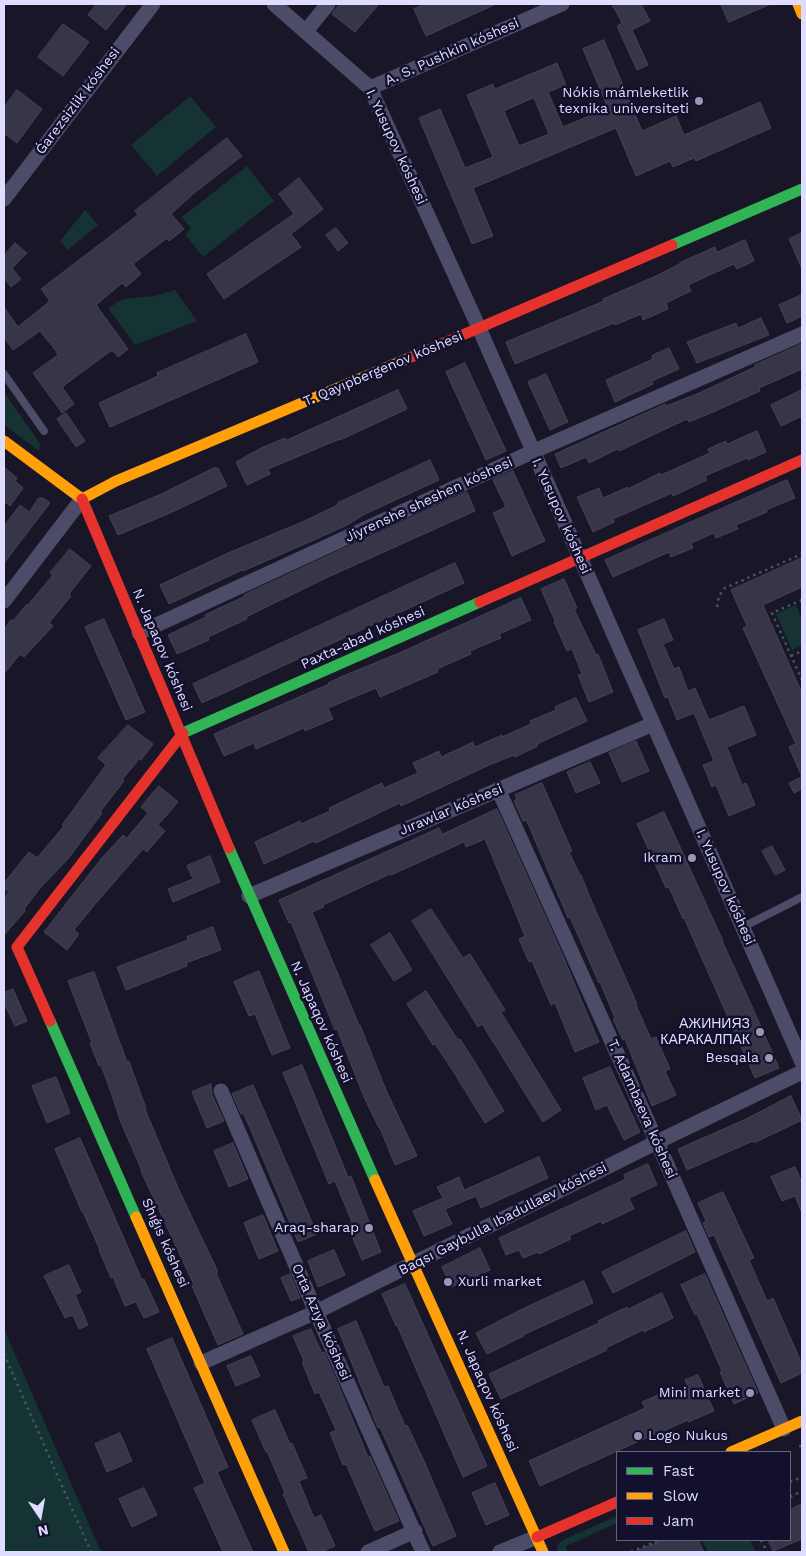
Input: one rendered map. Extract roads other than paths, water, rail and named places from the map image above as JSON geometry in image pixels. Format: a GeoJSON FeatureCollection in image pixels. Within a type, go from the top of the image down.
{"type":"FeatureCollection","features":[{"type":"Feature","properties":{"kind":"street","name":"Ǵarezsizlik kóshesi"},"geometry":{"type":"LineString","coordinates":[[4,199],[153,4]]}},
{"type":"Feature","properties":{"kind":"street","name":"I. Yusupov kóshesi"},"geometry":{"type":"LineString","coordinates":[[274,4],[370,88],[479,328],[802,1062]]}},
{"type":"Feature","properties":{"kind":"street"},"geometry":{"type":"LineString","coordinates":[[306,31],[328,4]]}},
{"type":"Feature","properties":{"kind":"street","name":"A. S. Pushkin kóshesi"},"geometry":{"type":"LineString","coordinates":[[370,88],[562,4]]}},
{"type":"Feature","properties":{"kind":"street"},"geometry":{"type":"LineString","coordinates":[[798,4],[802,14]]}},
{"type":"Feature","properties":{"kind":"street","name":"T. Qayıpbergenov kóshesi"},"geometry":{"type":"LineString","coordinates":[[4,601],[82,499],[116,481],[802,189]]}},
{"type":"Feature","properties":{"kind":"street","name":"Jiyrenshe sheshen kóshesi"},"geometry":{"type":"LineString","coordinates":[[139,633],[532,452],[802,334]]}},
{"type":"Feature","properties":{"kind":"street"},"geometry":{"type":"LineString","coordinates":[[4,441],[82,499]]}},
{"type":"Feature","properties":{"kind":"street","name":"Paxta-abad kóshesi"},"geometry":{"type":"LineString","coordinates":[[17,947],[181,734],[802,460]]}},
{"type":"Feature","properties":{"kind":"street","name":"N. Japaqov kóshesi"},"geometry":{"type":"LineString","coordinates":[[82,499],[249,896],[544,1552]]}},
{"type":"Feature","properties":{"kind":"street","name":"Jırawlar kóshesi"},"geometry":{"type":"LineString","coordinates":[[249,896],[653,724]]}},
{"type":"Feature","properties":{"kind":"street","name":"T. Adambaeva kóshesi"},"geometry":{"type":"LineString","coordinates":[[498,789],[784,1429]]}},
{"type":"Feature","properties":{"kind":"street","name":"Shıǵıs kóshesi"},"geometry":{"type":"LineString","coordinates":[[17,947],[284,1552]]}},
{"type":"Feature","properties":{"kind":"street","name":"Baqsı Gaybulla Ibadullaev kóshesi"},"geometry":{"type":"LineString","coordinates":[[202,1363],[316,1312],[802,1072]]}},
{"type":"Feature","properties":{"kind":"street","name":"Orta Azıya kóshesi"},"geometry":{"type":"LineString","coordinates":[[221,1091],[316,1312],[423,1552]]}},
{"type":"Feature","properties":{"kind":"street"},"geometry":{"type":"LineString","coordinates":[[733,1451],[802,1421]]}},
{"type":"Feature","properties":{"kind":"street"},"geometry":{"type":"LineString","coordinates":[[500,1552],[616,1502]]}},
{"type":"Feature","properties":{"kind":"street"},"geometry":{"type":"LineString","coordinates":[[368,1552],[415,1531]]}},
{"type":"Feature","properties":{"kind":"lane"},"geometry":{"type":"LineString","coordinates":[[4,374],[44,431]]}},
{"type":"Feature","properties":{"kind":"lane"},"geometry":{"type":"LineString","coordinates":[[743,927],[802,897]]}},
{"type":"Feature","properties":{"kind":"place","name":"Nókis mámleketlik texnika universiteti"},"geometry":{"type":"Point","coordinates":[699,101]}},
{"type":"Feature","properties":{"kind":"place","name":"Ikram"},"geometry":{"type":"Point","coordinates":[692,858]}},
{"type":"Feature","properties":{"kind":"place","name":"АЖИНИЯЗ КАРАКАЛПАК"},"geometry":{"type":"Point","coordinates":[760,1032]}},
{"type":"Feature","properties":{"kind":"place","name":"Besqala"},"geometry":{"type":"Point","coordinates":[769,1058]}},
{"type":"Feature","properties":{"kind":"place","name":"Araq-sharap"},"geometry":{"type":"Point","coordinates":[369,1228]}},
{"type":"Feature","properties":{"kind":"place","name":"Xurli market"},"geometry":{"type":"Point","coordinates":[448,1282]}},
{"type":"Feature","properties":{"kind":"place","name":"Mini market"},"geometry":{"type":"Point","coordinates":[750,1393]}},
{"type":"Feature","properties":{"kind":"place","name":"Logo Nukus"},"geometry":{"type":"Point","coordinates":[638,1436]}}]}
